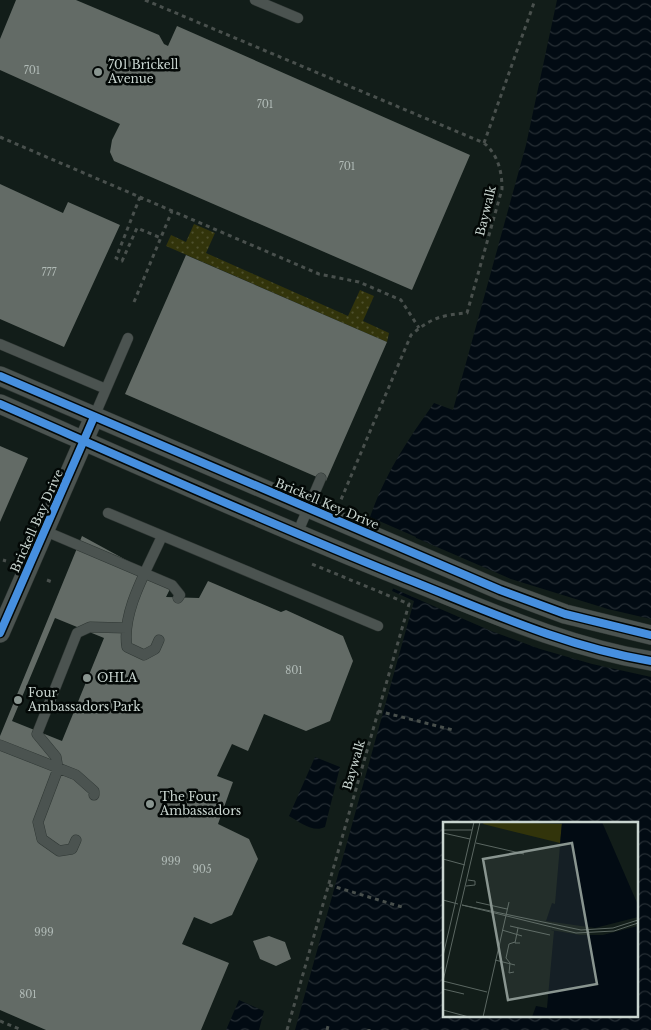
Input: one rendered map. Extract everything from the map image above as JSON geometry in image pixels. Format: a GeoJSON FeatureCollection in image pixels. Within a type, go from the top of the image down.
{"type":"FeatureCollection","features":[{"type":"Feature","properties":{"kind":"street","name":"Brickell Key Drive"},"geometry":{"type":"LineString","coordinates":[[0,376],[500,590],[565,614],[651,635]]}},
{"type":"Feature","properties":{"kind":"street"},"geometry":{"type":"LineString","coordinates":[[0,404],[297,534],[532,630],[600,650],[651,661]]}},
{"type":"Feature","properties":{"kind":"street","name":"Brickell Bay Drive"},"geometry":{"type":"LineString","coordinates":[[0,633],[6,605],[45,531],[94,417]]}},
{"type":"Feature","properties":{"kind":"lane"},"geometry":{"type":"LineString","coordinates":[[255,0],[298,18]]}},
{"type":"Feature","properties":{"kind":"lane"},"geometry":{"type":"LineString","coordinates":[[94,417],[128,338]]}},
{"type":"Feature","properties":{"kind":"lane"},"geometry":{"type":"LineString","coordinates":[[0,344],[106,389]]}},
{"type":"Feature","properties":{"kind":"lane"},"geometry":{"type":"LineString","coordinates":[[297,534],[321,478]]}},
{"type":"Feature","properties":{"kind":"lane"},"geometry":{"type":"LineString","coordinates":[[108,513],[378,626]]}},
{"type":"Feature","properties":{"kind":"lane"},"geometry":{"type":"LineString","coordinates":[[45,531],[172,585],[180,595],[178,598]]}},
{"type":"Feature","properties":{"kind":"lane"},"geometry":{"type":"LineString","coordinates":[[159,640],[155,649],[144,655],[127,647],[126,628],[127,618],[162,536]]}},
{"type":"Feature","properties":{"kind":"lane"},"geometry":{"type":"LineString","coordinates":[[76,840],[72,850],[59,851],[42,839],[38,822],[58,769],[56,757],[37,734],[77,633],[90,627],[126,628]]}},
{"type":"Feature","properties":{"kind":"lane"},"geometry":{"type":"LineString","coordinates":[[0,745],[76,775],[94,791],[94,795]]}},
{"type":"Feature","properties":{"kind":"path"},"geometry":{"type":"LineString","coordinates":[[145,0],[484,142],[535,0]]}},
{"type":"Feature","properties":{"kind":"path"},"geometry":{"type":"LineString","coordinates":[[0,137],[319,274],[359,282],[401,300],[419,328]]}},
{"type":"Feature","properties":{"kind":"path"},"geometry":{"type":"LineString","coordinates":[[140,197],[116,258],[122,261],[136,228],[161,238]]}},
{"type":"Feature","properties":{"kind":"path"},"geometry":{"type":"LineString","coordinates":[[134,302],[172,211]]}},
{"type":"Feature","properties":{"kind":"path"},"geometry":{"type":"LineString","coordinates":[[47,580],[52,582]]}},
{"type":"Feature","properties":{"kind":"path"},"geometry":{"type":"LineString","coordinates":[[378,711],[453,730]]}},
{"type":"Feature","properties":{"kind":"path"},"geometry":{"type":"LineString","coordinates":[[328,885],[402,908]]}},
{"type":"Feature","properties":{"kind":"path"},"geometry":{"type":"LineString","coordinates":[[0,1021],[22,1030]]}},
{"type":"Feature","properties":{"kind":"shaded area"},"geometry":{"type":"Polygon","coordinates":[[[194,224],[215,233],[206,253],[348,316],[360,290],[374,296],[363,321],[389,333],[387,342],[166,246],[171,235],[186,242],[194,224]]]}},
{"type":"Feature","properties":{"kind":"water"},"geometry":{"type":"Polygon","coordinates":[[[557,0],[651,0],[651,1030],[295,1030],[414,601],[392,591],[416,537],[370,517],[398,457],[434,403],[453,410],[526,145],[557,0]]]}},
{"type":"Feature","properties":{"kind":"water"},"geometry":{"type":"Polygon","coordinates":[[[315,757],[340,767],[325,827],[316,829],[289,816],[315,757]]]}},
{"type":"Feature","properties":{"kind":"water"},"geometry":{"type":"Polygon","coordinates":[[[239,1000],[264,1011],[259,1030],[226,1030],[239,1000]]]}},
{"type":"Feature","properties":{"kind":"pier"},"geometry":{"type":"Polygon","coordinates":[[[414,537],[511,579],[608,609],[651,619],[651,677],[592,664],[540,649],[491,631],[392,588],[414,537]]]}},
{"type":"Feature","properties":{"kind":"building"},"geometry":{"type":"Polygon","coordinates":[[[16,0],[76,0],[159,35],[164,44],[168,46],[177,26],[470,155],[412,290],[114,161],[110,152],[112,140],[120,124],[0,70],[0,39],[16,0]]]}},
{"type":"Feature","properties":{"kind":"building"},"geometry":{"type":"Polygon","coordinates":[[[0,184],[63,213],[68,202],[120,225],[64,347],[0,319],[0,184]]]}},
{"type":"Feature","properties":{"kind":"building"},"geometry":{"type":"Polygon","coordinates":[[[186,255],[387,342],[326,481],[125,394],[186,255]]]}},
{"type":"Feature","properties":{"kind":"building"},"geometry":{"type":"Polygon","coordinates":[[[0,446],[28,458],[0,522],[0,446]]]}},
{"type":"Feature","properties":{"kind":"building"},"geometry":{"type":"Polygon","coordinates":[[[82,536],[172,585],[166,597],[199,598],[208,581],[281,612],[286,610],[343,636],[353,661],[330,721],[306,731],[264,714],[248,751],[232,744],[217,776],[233,782],[218,824],[249,839],[258,859],[232,915],[211,924],[194,917],[182,944],[229,963],[201,1030],[46,1030],[0,1010],[0,736],[82,536]],[[55,618],[12,721],[62,741],[104,638],[55,618]]]}},
{"type":"Feature","properties":{"kind":"building"},"geometry":{"type":"Polygon","coordinates":[[[269,936],[285,942],[291,959],[276,966],[260,959],[253,941],[269,936]]]}},
{"type":"Feature","properties":{"kind":"cycle path"},"geometry":{"type":"LineString","coordinates":[[0,376],[500,590],[565,614],[651,635]]}},
{"type":"Feature","properties":{"kind":"cycle path"},"geometry":{"type":"LineString","coordinates":[[0,404],[297,534],[491,613],[585,646],[651,661]]}},
{"type":"Feature","properties":{"kind":"cycle path"},"geometry":{"type":"LineString","coordinates":[[0,633],[94,417]]}},
{"type":"Feature","properties":{"kind":"place","name":"701 Brickell Avenue"},"geometry":{"type":"Point","coordinates":[98,72]}},
{"type":"Feature","properties":{"kind":"place","name":"OHLA"},"geometry":{"type":"Point","coordinates":[87,678]}},
{"type":"Feature","properties":{"kind":"place","name":"Four Ambassadors Park"},"geometry":{"type":"Point","coordinates":[18,700]}},
{"type":"Feature","properties":{"kind":"place","name":"The Four Ambassadors"},"geometry":{"type":"Point","coordinates":[150,804]}}]}
